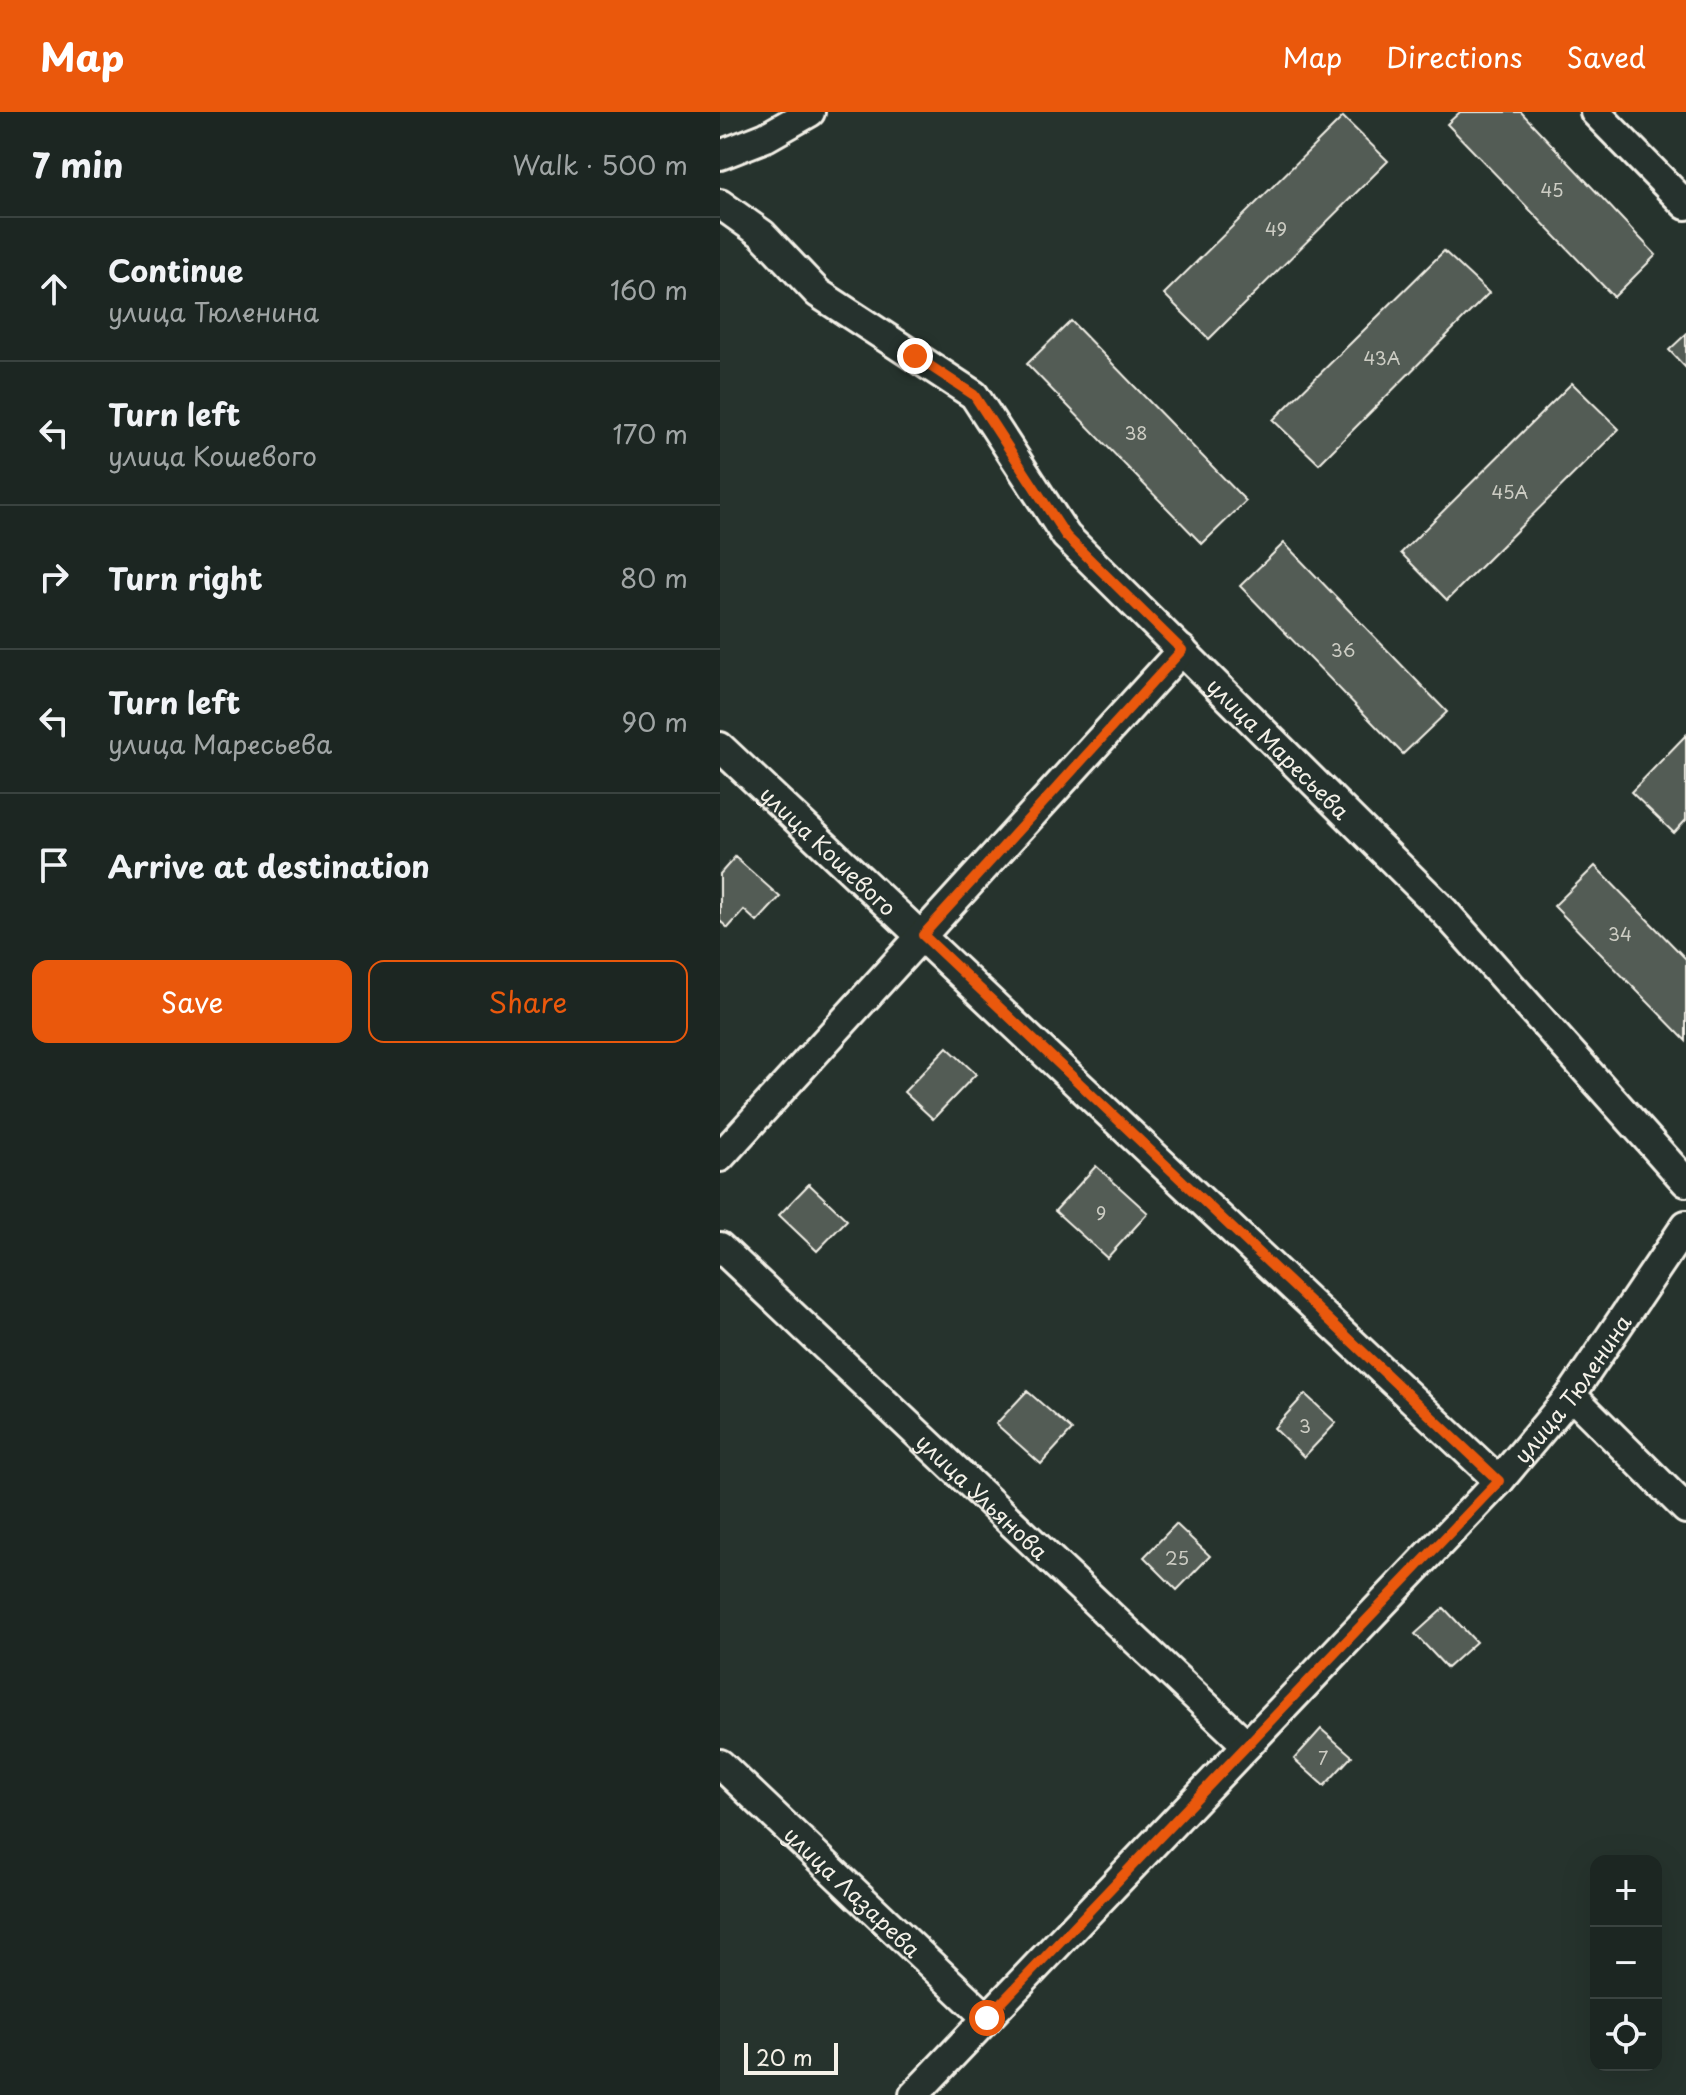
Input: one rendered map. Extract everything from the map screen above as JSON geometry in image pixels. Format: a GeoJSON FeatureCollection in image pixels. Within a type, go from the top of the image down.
{"type":"FeatureCollection","features":[{"type":"Feature","properties":{"kind":"street"},"geometry":{"type":"LineString","coordinates":[[720,155],[766,137],[810,112]]}},
{"type":"Feature","properties":{"kind":"street"},"geometry":{"type":"LineString","coordinates":[[1595,112],[1686,205]]}},
{"type":"Feature","properties":{"kind":"street","name":"улица Маресьева"},"geometry":{"type":"LineString","coordinates":[[720,204],[762,234],[818,293],[974,395],[1066,536],[1444,911],[1686,1182]]}},
{"type":"Feature","properties":{"kind":"street"},"geometry":{"type":"LineString","coordinates":[[720,1157],[1182,650]]}},
{"type":"Feature","properties":{"kind":"street","name":"улица Кошевого"},"geometry":{"type":"LineString","coordinates":[[720,747],[1499,1481]]}},
{"type":"Feature","properties":{"kind":"street","name":"улица Тюленина"},"geometry":{"type":"LineString","coordinates":[[914,2095],[1499,1481],[1571,1395],[1686,1225]]}},
{"type":"Feature","properties":{"kind":"street","name":"улица Ульянова"},"geometry":{"type":"LineString","coordinates":[[720,1247],[1247,1745]]}},
{"type":"Feature","properties":{"kind":"street"},"geometry":{"type":"LineString","coordinates":[[1571,1395],[1686,1509]]}},
{"type":"Feature","properties":{"kind":"street","name":"улица Лазарева"},"geometry":{"type":"LineString","coordinates":[[720,1764],[987,2018]]}},
{"type":"Feature","properties":{"kind":"building"},"geometry":{"type":"Polygon","coordinates":[[[1460,112],[1521,112],[1656,255],[1614,297],[1447,124],[1460,112]]]}},
{"type":"Feature","properties":{"kind":"building"},"geometry":{"type":"Polygon","coordinates":[[[1343,117],[1388,161],[1209,339],[1164,294],[1343,117]]]}},
{"type":"Feature","properties":{"kind":"building"},"geometry":{"type":"Polygon","coordinates":[[[1444,251],[1489,293],[1319,464],[1273,420],[1444,251]]]}},
{"type":"Feature","properties":{"kind":"building"},"geometry":{"type":"Polygon","coordinates":[[[1071,321],[1246,501],[1202,544],[1027,364],[1071,321]]]}},
{"type":"Feature","properties":{"kind":"building"},"geometry":{"type":"Polygon","coordinates":[[[1686,334],[1686,368],[1669,350],[1686,334]]]}},
{"type":"Feature","properties":{"kind":"building"},"geometry":{"type":"Polygon","coordinates":[[[1572,383],[1619,429],[1447,600],[1401,553],[1572,383]]]}},
{"type":"Feature","properties":{"kind":"building"},"geometry":{"type":"Polygon","coordinates":[[[1284,543],[1447,712],[1403,754],[1240,586],[1284,543]]]}},
{"type":"Feature","properties":{"kind":"building"},"geometry":{"type":"Polygon","coordinates":[[[1686,735],[1686,820],[1674,833],[1631,792],[1686,735]]]}},
{"type":"Feature","properties":{"kind":"building"},"geometry":{"type":"Polygon","coordinates":[[[735,857],[780,897],[757,922],[744,910],[728,928],[720,921],[720,874],[735,857]]]}},
{"type":"Feature","properties":{"kind":"building"},"geometry":{"type":"Polygon","coordinates":[[[1595,866],[1686,959],[1686,1041],[1554,906],[1595,866]]]}},
{"type":"Feature","properties":{"kind":"building"},"geometry":{"type":"Polygon","coordinates":[[[947,1047],[976,1074],[933,1119],[904,1092],[947,1047]]]}},
{"type":"Feature","properties":{"kind":"building"},"geometry":{"type":"Polygon","coordinates":[[[1096,1166],[1148,1213],[1107,1258],[1055,1211],[1096,1166]]]}},
{"type":"Feature","properties":{"kind":"building"},"geometry":{"type":"Polygon","coordinates":[[[809,1184],[847,1220],[817,1251],[779,1215],[809,1184]]]}},
{"type":"Feature","properties":{"kind":"building"},"geometry":{"type":"Polygon","coordinates":[[[1027,1391],[1072,1430],[1041,1464],[996,1424],[1027,1391]]]}},
{"type":"Feature","properties":{"kind":"building"},"geometry":{"type":"Polygon","coordinates":[[[1305,1394],[1336,1423],[1304,1457],[1274,1428],[1305,1394]]]}},
{"type":"Feature","properties":{"kind":"building"},"geometry":{"type":"Polygon","coordinates":[[[1176,1524],[1210,1556],[1177,1590],[1144,1557],[1176,1524]]]}},
{"type":"Feature","properties":{"kind":"building"},"geometry":{"type":"Polygon","coordinates":[[[1444,1608],[1476,1642],[1447,1668],[1415,1634],[1444,1608]]]}},
{"type":"Feature","properties":{"kind":"building"},"geometry":{"type":"Polygon","coordinates":[[[1321,1729],[1352,1756],[1324,1786],[1294,1759],[1321,1729]]]}},
{"type":"Feature","properties":{"kind":"route"},"geometry":{"type":"LineString","coordinates":[[915,356],[974,395],[1066,536],[1182,650],[923,935],[1499,1481],[987,2018]]}}]}
